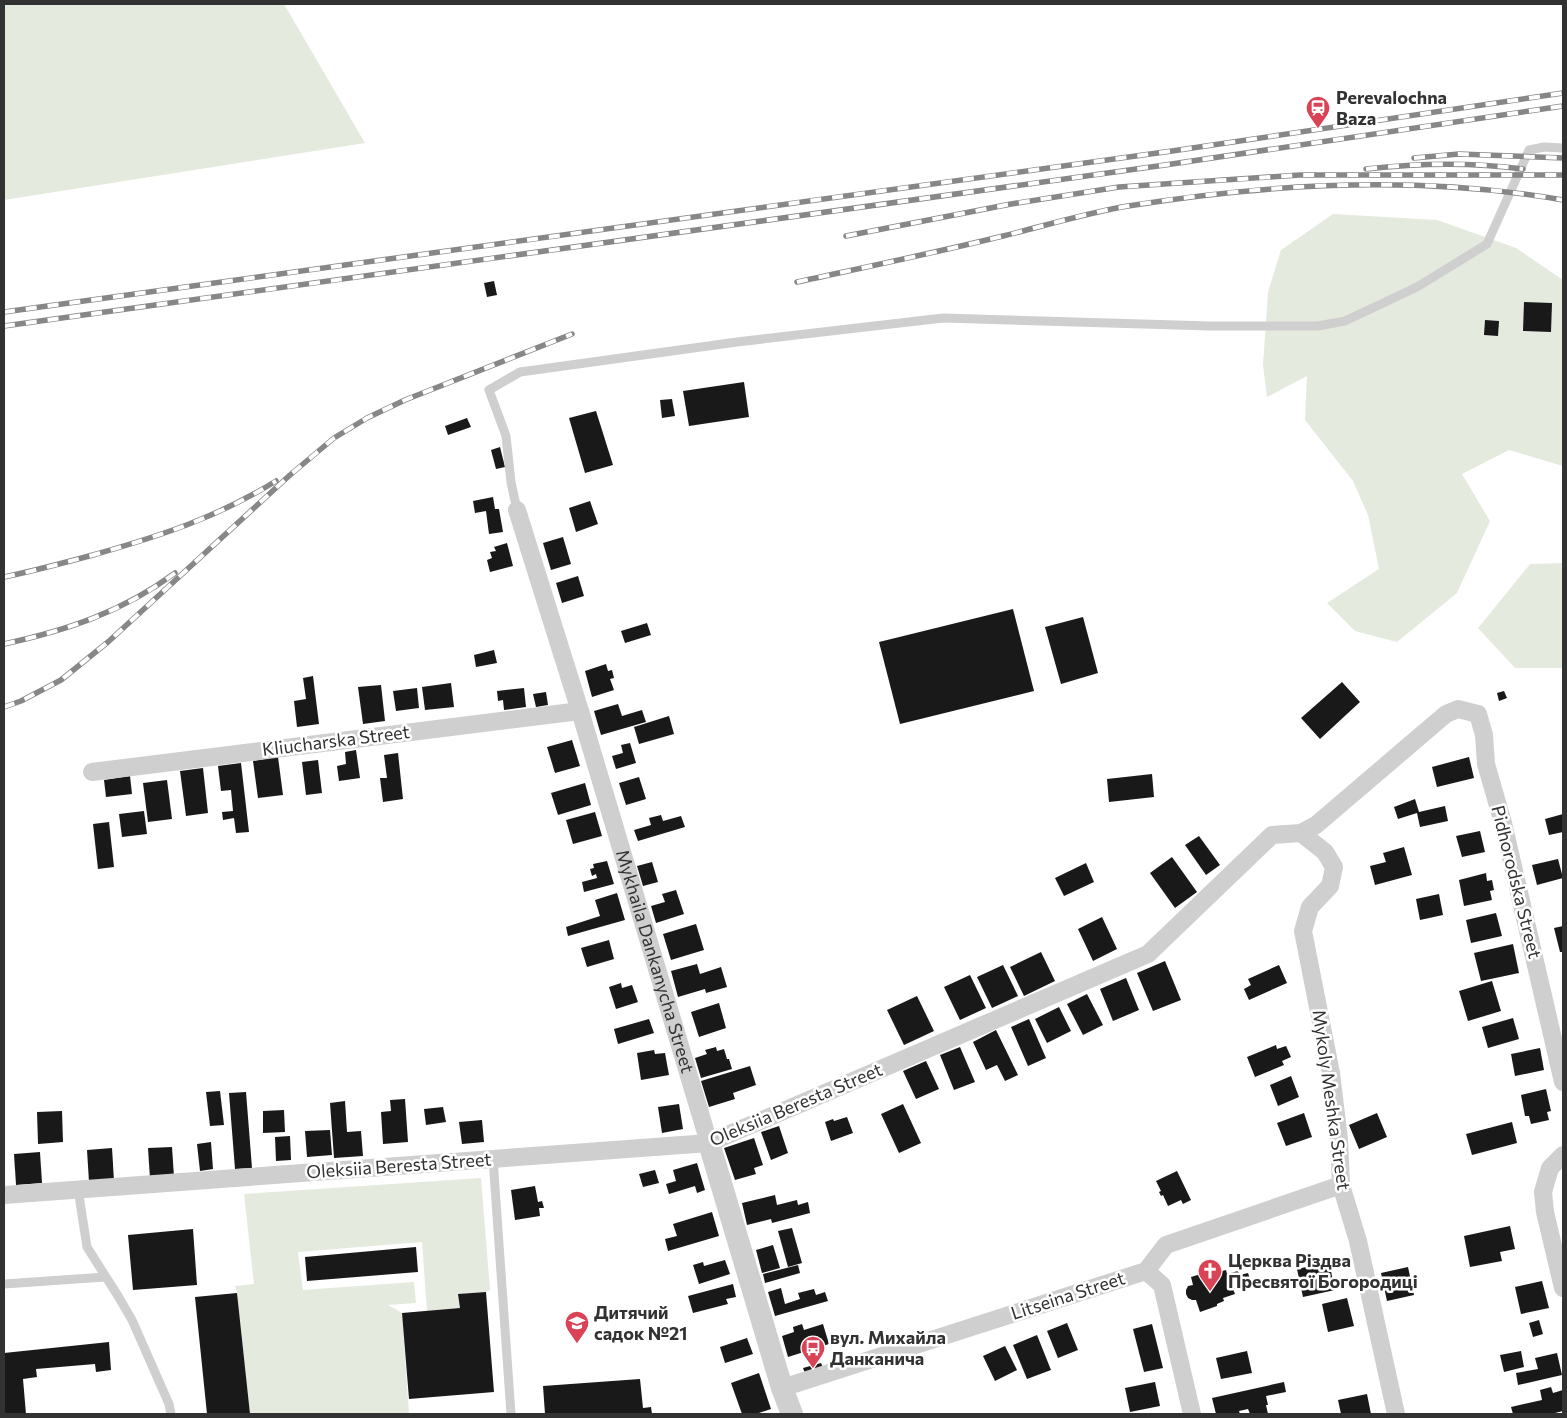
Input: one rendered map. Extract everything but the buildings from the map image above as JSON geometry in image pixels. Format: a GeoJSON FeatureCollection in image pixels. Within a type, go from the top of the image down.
{"type":"FeatureCollection","features":[{"type":"Feature","properties":{"kind":"street","name":"Mykhaila Dankanycha Street"},"geometry":{"type":"LineString","coordinates":[[517,510],[580,711],[782,1388],[792,1414]]}},
{"type":"Feature","properties":{"kind":"street","name":"Pidhorodska Street"},"geometry":{"type":"LineString","coordinates":[[1446,714],[1458,709],[1478,714],[1484,734],[1486,764],[1503,823],[1563,1082]]}},
{"type":"Feature","properties":{"kind":"street","name":"Kliucharska Street"},"geometry":{"type":"LineString","coordinates":[[92,772],[580,711]]}},
{"type":"Feature","properties":{"kind":"street","name":"Oleksiia Beresta Street"},"geometry":{"type":"LineString","coordinates":[[4,1195],[709,1143],[1148,954],[1272,835],[1301,833],[1316,825],[1446,714]]}},
{"type":"Feature","properties":{"kind":"street","name":"Mykoly Meshka Street"},"geometry":{"type":"LineString","coordinates":[[1301,833],[1325,852],[1334,867],[1330,886],[1310,907],[1303,931],[1331,1073],[1339,1139],[1341,1185],[1358,1242],[1396,1414]]}},
{"type":"Feature","properties":{"kind":"street"},"geometry":{"type":"LineString","coordinates":[[1563,1155],[1543,1192],[1544,1205],[1563,1288]]}},
{"type":"Feature","properties":{"kind":"street","name":"Litseina Street"},"geometry":{"type":"LineString","coordinates":[[782,1388],[1146,1272],[1166,1245],[1341,1185]]}},
{"type":"Feature","properties":{"kind":"street"},"geometry":{"type":"LineString","coordinates":[[1146,1272],[1162,1285],[1192,1414]]}},
{"type":"Feature","properties":{"kind":"lane"},"geometry":{"type":"LineString","coordinates":[[517,510],[510,482],[506,436],[489,390],[520,372],[737,342],[943,318],[1210,326],[1318,326],[1345,321],[1417,287],[1487,244],[1529,150],[1563,148]]}},
{"type":"Feature","properties":{"kind":"lane"},"geometry":{"type":"LineString","coordinates":[[493,1160],[511,1414]]}},
{"type":"Feature","properties":{"kind":"lane"},"geometry":{"type":"LineString","coordinates":[[78,1189],[87,1248],[132,1320],[169,1404],[171,1414]]}},
{"type":"Feature","properties":{"kind":"lane"},"geometry":{"type":"LineString","coordinates":[[4,1284],[105,1277]]}},
{"type":"Feature","properties":{"kind":"shaded area"},"geometry":{"type":"Polygon","coordinates":[[[4,4],[284,4],[365,143],[4,200],[4,4]]]}},
{"type":"Feature","properties":{"kind":"shaded area"},"geometry":{"type":"Polygon","coordinates":[[[1333,214],[1437,220],[1516,248],[1563,280],[1563,466],[1509,450],[1462,474],[1490,521],[1457,593],[1397,642],[1355,631],[1327,603],[1379,569],[1368,515],[1353,481],[1305,420],[1307,376],[1267,397],[1263,365],[1268,292],[1281,250],[1333,214]]]}},
{"type":"Feature","properties":{"kind":"shaded area"},"geometry":{"type":"Polygon","coordinates":[[[1563,563],[1563,668],[1515,668],[1478,628],[1530,564],[1563,563]]]}},
{"type":"Feature","properties":{"kind":"shaded area"},"geometry":{"type":"Polygon","coordinates":[[[481,1178],[490,1290],[459,1294],[460,1308],[427,1311],[422,1242],[298,1252],[303,1290],[414,1282],[416,1303],[388,1305],[402,1313],[409,1414],[250,1414],[235,1286],[254,1284],[244,1194],[481,1178]]]}},
{"type":"Feature","properties":{"kind":"railway"},"geometry":{"type":"LineString","coordinates":[[4,312],[1172,151],[1563,93]]}},
{"type":"Feature","properties":{"kind":"railway"},"geometry":{"type":"LineString","coordinates":[[4,326],[1165,165],[1563,106]]}},
{"type":"Feature","properties":{"kind":"railway"},"geometry":{"type":"LineString","coordinates":[[1414,158],[1459,154],[1563,158]]}},
{"type":"Feature","properties":{"kind":"railway"},"geometry":{"type":"LineString","coordinates":[[1366,169],[1445,164],[1523,169]]}},
{"type":"Feature","properties":{"kind":"railway"},"geometry":{"type":"LineString","coordinates":[[846,236],[1011,204],[1119,187],[1300,175],[1563,175]]}},
{"type":"Feature","properties":{"kind":"railway"},"geometry":{"type":"LineString","coordinates":[[797,282],[1003,236],[1112,209],[1236,192],[1291,187],[1400,185],[1455,187],[1563,200]]}},
{"type":"Feature","properties":{"kind":"railway"},"geometry":{"type":"LineString","coordinates":[[4,707],[21,701],[61,680],[108,642],[290,475],[334,438],[367,418],[405,400],[572,334]]}},
{"type":"Feature","properties":{"kind":"railway"},"geometry":{"type":"LineString","coordinates":[[4,577],[93,555],[165,533],[232,506],[276,481]]}},
{"type":"Feature","properties":{"kind":"railway"},"geometry":{"type":"LineString","coordinates":[[4,644],[28,639],[94,618],[135,599],[175,573]]}},
{"type":"Feature","properties":{"kind":"place","name":"Perevalochna Baza"},"geometry":{"type":"Point","coordinates":[1318,129]}},
{"type":"Feature","properties":{"kind":"place","name":"Церква Різдва Пресвятої Богородиці"},"geometry":{"type":"Point","coordinates":[1210,1292]}},
{"type":"Feature","properties":{"kind":"place","name":"Дитячий садок №21"},"geometry":{"type":"Point","coordinates":[577,1344]}},
{"type":"Feature","properties":{"kind":"place","name":"вул. Михайла Данканича"},"geometry":{"type":"Point","coordinates":[813,1369]}}]}
